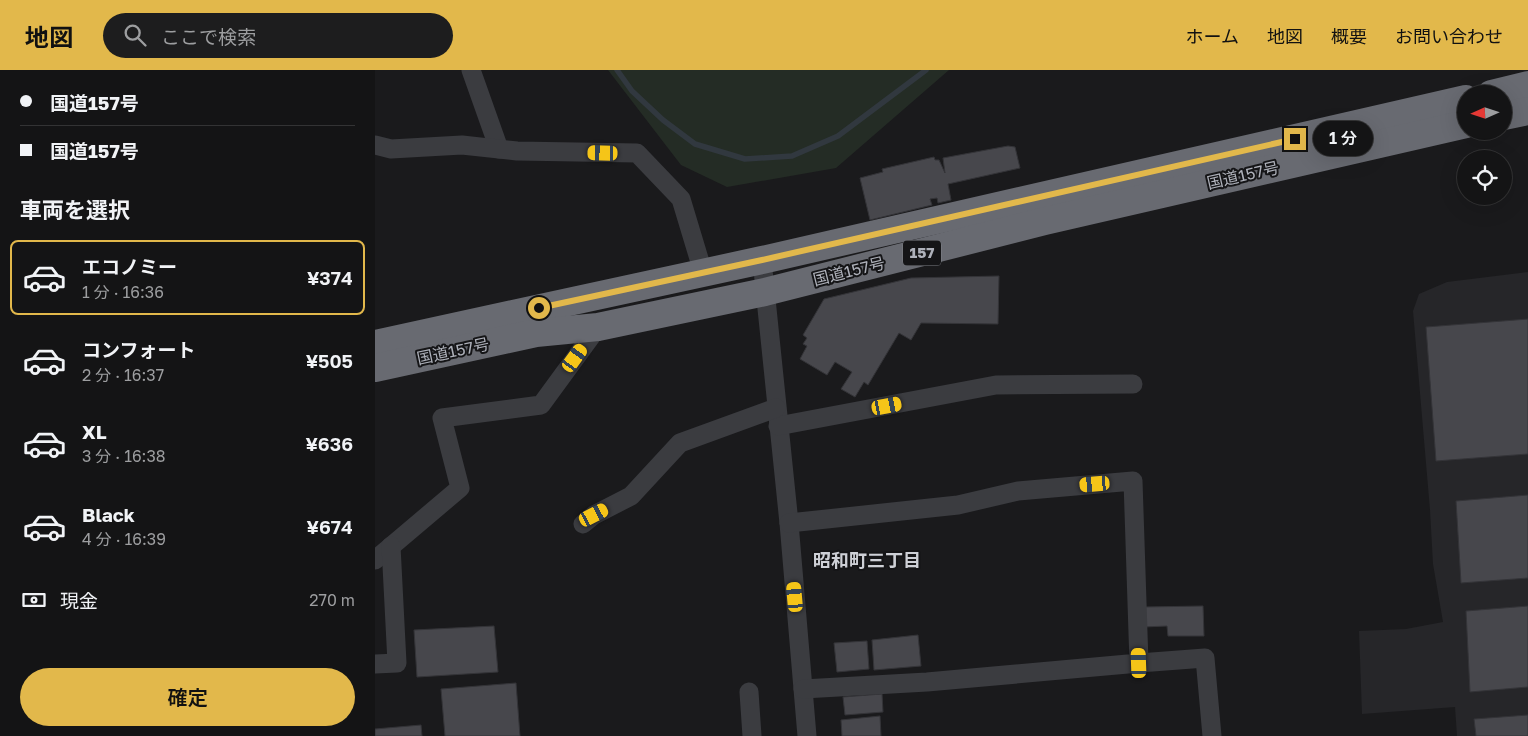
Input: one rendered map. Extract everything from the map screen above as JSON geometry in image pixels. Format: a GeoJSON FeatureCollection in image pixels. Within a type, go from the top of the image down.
{"type":"FeatureCollection","features":[{"type":"Feature","properties":{"kind":"highway"},"geometry":{"type":"LineString","coordinates":[[1513,89],[1528,85]]}},
{"type":"Feature","properties":{"kind":"highway","name":"国道157号"},"geometry":{"type":"LineString","coordinates":[[375,344],[762,260],[1457,102]]}},
{"type":"Feature","properties":{"kind":"highway"},"geometry":{"type":"LineString","coordinates":[[1513,114],[1528,111]]}},
{"type":"Feature","properties":{"kind":"highway","name":"国道157号"},"geometry":{"type":"LineString","coordinates":[[375,368],[536,333],[598,327],[765,292],[1045,221],[1457,126]]}},
{"type":"Feature","properties":{"kind":"street"},"geometry":{"type":"LineString","coordinates":[[471,70],[499,149]]}},
{"type":"Feature","properties":{"kind":"street"},"geometry":{"type":"LineString","coordinates":[[375,145],[391,149],[462,145],[517,151],[637,153],[681,199],[703,272]]}},
{"type":"Feature","properties":{"kind":"street"},"geometry":{"type":"LineString","coordinates":[[762,260],[789,523],[807,736]]}},
{"type":"Feature","properties":{"kind":"street"},"geometry":{"type":"LineString","coordinates":[[375,560],[460,488],[442,418],[541,405],[598,327]]}},
{"type":"Feature","properties":{"kind":"street"},"geometry":{"type":"LineString","coordinates":[[779,426],[996,385],[1133,384]]}},
{"type":"Feature","properties":{"kind":"street"},"geometry":{"type":"LineString","coordinates":[[583,524],[594,515],[631,496],[680,443],[776,408]]}},
{"type":"Feature","properties":{"kind":"street"},"geometry":{"type":"LineString","coordinates":[[789,523],[958,505],[1018,492],[1133,481],[1139,663]]}},
{"type":"Feature","properties":{"kind":"street"},"geometry":{"type":"LineString","coordinates":[[375,664],[397,663],[391,546]]}},
{"type":"Feature","properties":{"kind":"street"},"geometry":{"type":"LineString","coordinates":[[803,689],[927,682],[1205,658],[1212,736]]}},
{"type":"Feature","properties":{"kind":"street"},"geometry":{"type":"LineString","coordinates":[[749,692],[752,736]]}},
{"type":"Feature","properties":{"kind":"shaded area"},"geometry":{"type":"Polygon","coordinates":[[[608,70],[949,70],[836,168],[727,187],[681,165],[608,70]]]}},
{"type":"Feature","properties":{"kind":"shaded area"},"geometry":{"type":"Polygon","coordinates":[[[1528,272],[1528,736],[1457,736],[1455,707],[1362,714],[1359,631],[1406,629],[1443,622],[1433,564],[1413,311],[1419,294],[1447,282],[1528,272]]]}},
{"type":"Feature","properties":{"kind":"building"},"geometry":{"type":"Polygon","coordinates":[[[1008,146],[1015,147],[1020,168],[948,184],[951,200],[938,203],[937,198],[930,199],[932,205],[870,220],[860,178],[883,172],[882,169],[934,157],[935,160],[939,160],[945,173],[943,158],[1008,146]]]}},
{"type":"Feature","properties":{"kind":"building"},"geometry":{"type":"Polygon","coordinates":[[[999,276],[998,324],[921,323],[911,340],[899,333],[868,385],[864,382],[855,397],[841,389],[852,372],[835,362],[827,375],[800,359],[807,346],[803,344],[807,338],[803,335],[824,299],[911,278],[999,276]]]}},
{"type":"Feature","properties":{"kind":"building"},"geometry":{"type":"Polygon","coordinates":[[[1528,319],[1528,454],[1436,461],[1426,327],[1528,319]]]}},
{"type":"Feature","properties":{"kind":"building"},"geometry":{"type":"Polygon","coordinates":[[[1528,495],[1528,578],[1461,583],[1456,501],[1528,495]]]}},
{"type":"Feature","properties":{"kind":"building"},"geometry":{"type":"Polygon","coordinates":[[[1203,606],[1204,636],[1168,636],[1167,626],[1143,627],[1144,607],[1203,606]]]}},
{"type":"Feature","properties":{"kind":"building"},"geometry":{"type":"Polygon","coordinates":[[[1528,606],[1528,687],[1470,692],[1466,611],[1528,606]]]}},
{"type":"Feature","properties":{"kind":"building"},"geometry":{"type":"Polygon","coordinates":[[[494,626],[498,672],[417,677],[414,630],[494,626]]]}},
{"type":"Feature","properties":{"kind":"building"},"geometry":{"type":"Polygon","coordinates":[[[918,635],[921,666],[874,670],[872,640],[918,635]]]}},
{"type":"Feature","properties":{"kind":"building"},"geometry":{"type":"Polygon","coordinates":[[[867,641],[869,669],[837,672],[834,643],[867,641]]]}},
{"type":"Feature","properties":{"kind":"building"},"geometry":{"type":"Polygon","coordinates":[[[516,683],[520,736],[445,736],[441,689],[516,683]]]}},
{"type":"Feature","properties":{"kind":"building"},"geometry":{"type":"Polygon","coordinates":[[[882,694],[883,712],[845,715],[843,697],[882,694]]]}},
{"type":"Feature","properties":{"kind":"building"},"geometry":{"type":"Polygon","coordinates":[[[1528,715],[1528,736],[1476,736],[1474,719],[1528,715]]]}},
{"type":"Feature","properties":{"kind":"building"},"geometry":{"type":"Polygon","coordinates":[[[880,716],[881,736],[842,736],[841,720],[880,716]]]}},
{"type":"Feature","properties":{"kind":"building"},"geometry":{"type":"Polygon","coordinates":[[[421,725],[422,736],[375,736],[375,729],[421,725]]]}},
{"type":"Feature","properties":{"kind":"waterway"},"geometry":{"type":"LineString","coordinates":[[617,70],[632,91],[663,120],[695,144],[745,159],[792,156],[838,136],[926,70]]}},
{"type":"Feature","properties":{"kind":"district","name":"昭和町三丁目"},"geometry":{"type":"Point","coordinates":[867,561]}},
{"type":"Feature","properties":{"kind":"route"},"geometry":{"type":"LineString","coordinates":[[539,308],[762,260],[1295,139]]}}]}
